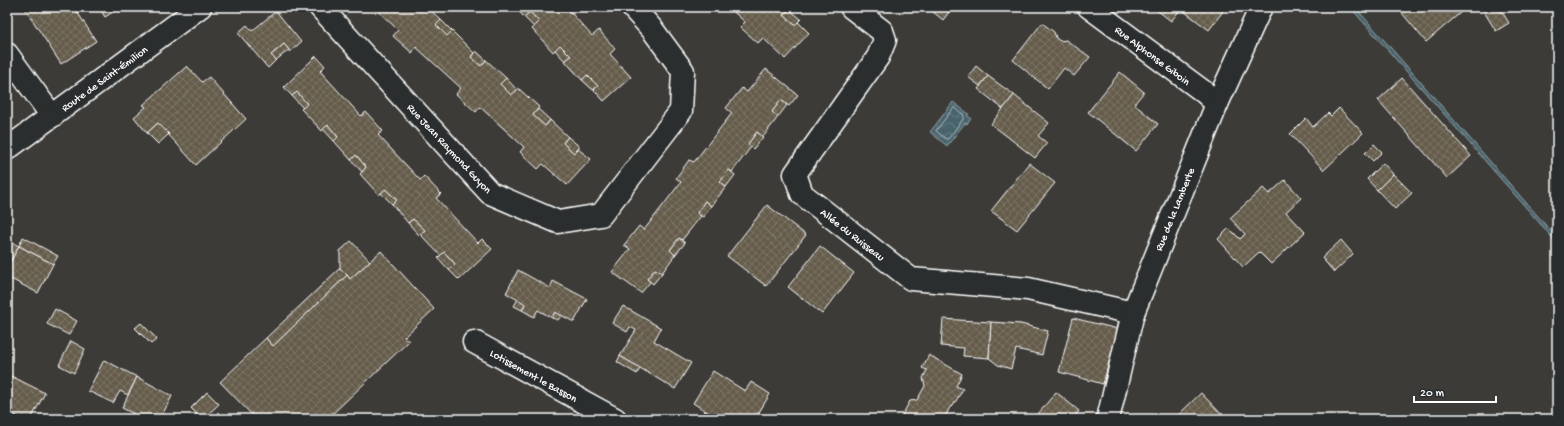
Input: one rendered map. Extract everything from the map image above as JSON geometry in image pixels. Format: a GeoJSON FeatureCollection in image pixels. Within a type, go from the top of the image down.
{"type":"FeatureCollection","features":[{"type":"Feature","properties":{"kind":"street","name":"Rue Jean Raymond Guyon"},"geometry":{"type":"LineString","coordinates":[[320,7],[490,193],[558,222],[601,215],[682,111],[683,71],[652,29],[632,7]]}},
{"type":"Feature","properties":{"kind":"street","name":"Allée du Ruisseau"},"geometry":{"type":"LineString","coordinates":[[851,7],[882,30],[886,40],[878,57],[794,174],[802,194],[911,279],[1028,289],[1133,313]]}},
{"type":"Feature","properties":{"kind":"street","name":"Rue Alphonse Giboin"},"geometry":{"type":"LineString","coordinates":[[1089,7],[1204,92],[1216,104]]}},
{"type":"Feature","properties":{"kind":"street","name":"Rue de la Lamberte"},"geometry":{"type":"LineString","coordinates":[[1108,419],[1133,313],[1216,104],[1262,7]]}},
{"type":"Feature","properties":{"kind":"street","name":"Route de Saint-Émilion"},"geometry":{"type":"LineString","coordinates":[[7,149],[191,10]]}},
{"type":"Feature","properties":{"kind":"street"},"geometry":{"type":"LineString","coordinates":[[7,54],[52,116]]}},
{"type":"Feature","properties":{"kind":"street","name":"Lotissement le Basson"},"geometry":{"type":"LineString","coordinates":[[474,342],[615,419]]}},
{"type":"Feature","properties":{"kind":"water"},"geometry":{"type":"Polygon","coordinates":[[[1350,7],[1355,7],[1557,238],[1557,243],[1350,7]]]}},
{"type":"Feature","properties":{"kind":"water"},"geometry":{"type":"Polygon","coordinates":[[[953,102],[969,114],[967,116],[971,118],[967,124],[965,123],[947,146],[930,132],[953,102]]]}},
{"type":"Feature","properties":{"kind":"building"},"geometry":{"type":"Polygon","coordinates":[[[24,7],[74,7],[96,41],[61,64],[24,7]]]}},
{"type":"Feature","properties":{"kind":"building"},"geometry":{"type":"Polygon","coordinates":[[[99,7],[114,7],[116,10],[105,17],[99,7]]]}},
{"type":"Feature","properties":{"kind":"building"},"geometry":{"type":"Polygon","coordinates":[[[378,7],[415,7],[418,9],[420,7],[427,7],[441,20],[436,25],[447,36],[452,31],[474,53],[471,57],[481,66],[486,60],[506,78],[500,84],[511,95],[518,88],[539,107],[533,115],[545,126],[550,120],[568,137],[563,143],[574,153],[578,149],[591,159],[567,185],[543,164],[538,169],[520,152],[524,147],[480,107],[476,112],[456,94],[461,88],[416,47],[412,53],[393,36],[398,30],[376,9],[378,7]]]}},
{"type":"Feature","properties":{"kind":"building"},"geometry":{"type":"Polygon","coordinates":[[[515,7],[566,7],[592,36],[599,30],[615,49],[610,54],[631,77],[604,101],[594,90],[598,86],[587,75],[582,80],[565,61],[571,56],[560,45],[553,52],[532,29],[539,22],[530,12],[524,17],[515,7]]]}},
{"type":"Feature","properties":{"kind":"building"},"geometry":{"type":"Polygon","coordinates":[[[728,7],[788,7],[789,9],[784,15],[795,25],[798,22],[809,33],[785,59],[763,38],[758,43],[740,27],[745,22],[728,7]]]}},
{"type":"Feature","properties":{"kind":"building"},"geometry":{"type":"Polygon","coordinates":[[[927,7],[953,7],[943,20],[927,7]]]}},
{"type":"Feature","properties":{"kind":"building"},"geometry":{"type":"Polygon","coordinates":[[[1153,7],[1226,7],[1209,30],[1181,9],[1171,21],[1153,7]]]}},
{"type":"Feature","properties":{"kind":"building"},"geometry":{"type":"Polygon","coordinates":[[[1397,7],[1467,7],[1426,42],[1397,7]]]}},
{"type":"Feature","properties":{"kind":"building"},"geometry":{"type":"Polygon","coordinates":[[[1481,7],[1499,7],[1509,23],[1496,31],[1481,7]]]}},
{"type":"Feature","properties":{"kind":"building"},"geometry":{"type":"Polygon","coordinates":[[[789,9],[801,19],[795,25],[784,15],[789,9]]]}},
{"type":"Feature","properties":{"kind":"building"},"geometry":{"type":"Polygon","coordinates":[[[276,11],[301,42],[290,52],[284,44],[271,55],[276,60],[268,68],[238,33],[247,25],[252,31],[276,11]]]}},
{"type":"Feature","properties":{"kind":"building"},"geometry":{"type":"Polygon","coordinates":[[[530,12],[539,22],[534,27],[524,17],[530,12]]]}},
{"type":"Feature","properties":{"kind":"building"},"geometry":{"type":"Polygon","coordinates":[[[441,20],[452,31],[447,36],[436,25],[441,20]]]}},
{"type":"Feature","properties":{"kind":"building"},"geometry":{"type":"Polygon","coordinates":[[[1042,23],[1054,32],[1056,38],[1060,41],[1066,40],[1090,57],[1074,76],[1064,68],[1048,89],[1013,60],[1042,23]]]}},
{"type":"Feature","properties":{"kind":"building"},"geometry":{"type":"Polygon","coordinates":[[[284,44],[289,50],[276,60],[271,55],[284,44]]]}},
{"type":"Feature","properties":{"kind":"building"},"geometry":{"type":"Polygon","coordinates":[[[560,45],[571,56],[565,61],[555,50],[560,45]]]}},
{"type":"Feature","properties":{"kind":"building"},"geometry":{"type":"Polygon","coordinates":[[[476,51],[486,60],[481,66],[471,57],[476,51]]]}},
{"type":"Feature","properties":{"kind":"building"},"geometry":{"type":"Polygon","coordinates":[[[316,56],[325,66],[320,71],[361,116],[366,112],[383,131],[378,135],[420,180],[424,176],[441,194],[436,198],[478,243],[482,239],[492,249],[459,280],[449,270],[455,264],[444,252],[441,256],[420,234],[425,230],[413,219],[408,223],[392,204],[397,200],[385,189],[379,195],[360,174],[366,167],[356,155],[351,160],[334,141],[338,137],[328,125],[322,131],[301,109],[307,104],[297,92],[292,96],[284,87],[316,56]]]}},
{"type":"Feature","properties":{"kind":"building"},"geometry":{"type":"Polygon","coordinates":[[[187,66],[202,82],[209,77],[246,119],[196,165],[158,123],[147,133],[134,117],[146,107],[143,105],[187,66]]]}},
{"type":"Feature","properties":{"kind":"building"},"geometry":{"type":"Polygon","coordinates":[[[976,66],[988,76],[980,86],[968,77],[976,66]]]}},
{"type":"Feature","properties":{"kind":"building"},"geometry":{"type":"Polygon","coordinates":[[[766,69],[798,95],[789,106],[781,100],[772,112],[778,117],[763,137],[757,132],[748,144],[751,147],[732,172],[729,170],[720,182],[726,187],[711,206],[705,201],[697,213],[701,216],[682,240],[679,238],[670,250],[675,255],[662,273],[655,269],[647,279],[650,282],[641,293],[612,272],[630,249],[624,245],[639,226],[644,230],[681,182],[676,178],[689,160],[694,162],[732,113],[726,108],[742,88],[747,92],[766,69]]]}},
{"type":"Feature","properties":{"kind":"building"},"geometry":{"type":"Polygon","coordinates":[[[1120,72],[1144,92],[1134,104],[1158,124],[1136,151],[1088,112],[1120,72]]]}},
{"type":"Feature","properties":{"kind":"building"},"geometry":{"type":"Polygon","coordinates":[[[587,75],[598,86],[593,90],[582,80],[587,75]]]}},
{"type":"Feature","properties":{"kind":"building"},"geometry":{"type":"Polygon","coordinates":[[[988,76],[1014,95],[1003,109],[978,89],[988,76]]]}},
{"type":"Feature","properties":{"kind":"building"},"geometry":{"type":"Polygon","coordinates":[[[506,78],[517,90],[511,95],[500,84],[506,78]]]}},
{"type":"Feature","properties":{"kind":"building"},"geometry":{"type":"Polygon","coordinates":[[[1402,78],[1471,156],[1447,178],[1378,100],[1402,78]]]}},
{"type":"Feature","properties":{"kind":"building"},"geometry":{"type":"Polygon","coordinates":[[[297,92],[307,104],[303,108],[292,96],[297,92]]]}},
{"type":"Feature","properties":{"kind":"building"},"geometry":{"type":"Polygon","coordinates":[[[1014,95],[1049,123],[1038,136],[1047,143],[1035,158],[991,124],[1014,95]]]}},
{"type":"Feature","properties":{"kind":"building"},"geometry":{"type":"Polygon","coordinates":[[[781,100],[787,105],[778,117],[772,112],[781,100]]]}},
{"type":"Feature","properties":{"kind":"building"},"geometry":{"type":"Polygon","coordinates":[[[1339,108],[1363,133],[1324,170],[1290,134],[1306,118],[1313,127],[1328,113],[1331,116],[1339,108]]]}},
{"type":"Feature","properties":{"kind":"building"},"geometry":{"type":"Polygon","coordinates":[[[538,109],[550,120],[545,126],[533,115],[538,109]]]}},
{"type":"Feature","properties":{"kind":"building"},"geometry":{"type":"Polygon","coordinates":[[[158,123],[169,134],[158,144],[147,133],[158,123]]]}},
{"type":"Feature","properties":{"kind":"building"},"geometry":{"type":"Polygon","coordinates":[[[328,125],[338,137],[334,141],[323,129],[328,125]]]}},
{"type":"Feature","properties":{"kind":"building"},"geometry":{"type":"Polygon","coordinates":[[[757,132],[763,137],[753,149],[748,144],[757,132]]]}},
{"type":"Feature","properties":{"kind":"building"},"geometry":{"type":"Polygon","coordinates":[[[568,137],[580,147],[574,153],[563,143],[568,137]]]}},
{"type":"Feature","properties":{"kind":"building"},"geometry":{"type":"Polygon","coordinates":[[[1374,144],[1382,152],[1373,161],[1365,153],[1374,144]]]}},
{"type":"Feature","properties":{"kind":"building"},"geometry":{"type":"Polygon","coordinates":[[[356,155],[366,167],[362,172],[351,160],[356,155]]]}},
{"type":"Feature","properties":{"kind":"building"},"geometry":{"type":"Polygon","coordinates":[[[1029,163],[1055,183],[1017,230],[991,211],[1029,163]]]}},
{"type":"Feature","properties":{"kind":"building"},"geometry":{"type":"Polygon","coordinates":[[[1383,163],[1393,174],[1377,190],[1367,179],[1383,163]]]}},
{"type":"Feature","properties":{"kind":"building"},"geometry":{"type":"Polygon","coordinates":[[[729,170],[735,175],[726,187],[720,182],[729,170]]]}},
{"type":"Feature","properties":{"kind":"building"},"geometry":{"type":"Polygon","coordinates":[[[1393,174],[1412,193],[1395,209],[1377,190],[1393,174]]]}},
{"type":"Feature","properties":{"kind":"building"},"geometry":{"type":"Polygon","coordinates":[[[1285,180],[1301,198],[1286,212],[1305,232],[1271,264],[1259,252],[1243,267],[1218,239],[1229,228],[1240,239],[1245,234],[1230,218],[1263,188],[1269,194],[1285,180]]]}},
{"type":"Feature","properties":{"kind":"building"},"geometry":{"type":"Polygon","coordinates":[[[385,189],[397,200],[392,204],[381,193],[385,189]]]}},
{"type":"Feature","properties":{"kind":"building"},"geometry":{"type":"Polygon","coordinates":[[[705,201],[711,206],[703,217],[697,213],[705,201]]]}},
{"type":"Feature","properties":{"kind":"building"},"geometry":{"type":"Polygon","coordinates":[[[767,205],[806,235],[766,286],[727,256],[767,205]]]}},
{"type":"Feature","properties":{"kind":"building"},"geometry":{"type":"Polygon","coordinates":[[[413,219],[425,230],[419,235],[408,223],[413,219]]]}},
{"type":"Feature","properties":{"kind":"building"},"geometry":{"type":"Polygon","coordinates":[[[23,237],[58,256],[53,264],[19,246],[23,237]]]}},
{"type":"Feature","properties":{"kind":"building"},"geometry":{"type":"Polygon","coordinates":[[[679,238],[685,243],[675,255],[670,250],[679,238]]]}},
{"type":"Feature","properties":{"kind":"building"},"geometry":{"type":"Polygon","coordinates":[[[7,240],[19,246],[7,268],[7,240]]]}},
{"type":"Feature","properties":{"kind":"building"},"geometry":{"type":"Polygon","coordinates":[[[1341,240],[1353,254],[1334,272],[1322,258],[1341,240]]]}},
{"type":"Feature","properties":{"kind":"building"},"geometry":{"type":"Polygon","coordinates":[[[351,241],[370,261],[350,279],[340,268],[340,251],[351,241]]]}},
{"type":"Feature","properties":{"kind":"building"},"geometry":{"type":"Polygon","coordinates":[[[19,246],[53,264],[38,293],[7,277],[7,268],[19,246]]]}},
{"type":"Feature","properties":{"kind":"building"},"geometry":{"type":"Polygon","coordinates":[[[820,246],[854,273],[822,314],[788,287],[820,246]]]}},
{"type":"Feature","properties":{"kind":"building"},"geometry":{"type":"Polygon","coordinates":[[[381,251],[434,309],[404,337],[409,341],[327,419],[256,419],[220,382],[266,338],[273,346],[347,275],[350,279],[381,251]]]}},
{"type":"Feature","properties":{"kind":"building"},"geometry":{"type":"Polygon","coordinates":[[[444,252],[455,264],[449,270],[438,258],[444,252]]]}},
{"type":"Feature","properties":{"kind":"building"},"geometry":{"type":"Polygon","coordinates":[[[340,268],[347,275],[273,346],[266,338],[340,268]]]}},
{"type":"Feature","properties":{"kind":"building"},"geometry":{"type":"Polygon","coordinates":[[[655,269],[662,273],[653,284],[647,279],[655,269]]]}},
{"type":"Feature","properties":{"kind":"building"},"geometry":{"type":"Polygon","coordinates":[[[518,270],[550,288],[553,281],[587,299],[574,322],[555,312],[552,318],[538,310],[534,317],[522,310],[525,304],[506,293],[518,270]]]}},
{"type":"Feature","properties":{"kind":"building"},"geometry":{"type":"Polygon","coordinates":[[[518,299],[525,304],[522,310],[514,306],[518,299]]]}},
{"type":"Feature","properties":{"kind":"building"},"geometry":{"type":"Polygon","coordinates":[[[623,306],[661,328],[654,341],[691,363],[675,389],[620,356],[636,330],[630,327],[627,332],[612,323],[623,306]]]}},
{"type":"Feature","properties":{"kind":"building"},"geometry":{"type":"Polygon","coordinates":[[[55,309],[77,321],[69,335],[47,324],[55,309]]]}},
{"type":"Feature","properties":{"kind":"building"},"geometry":{"type":"Polygon","coordinates":[[[555,312],[561,316],[558,320],[552,318],[555,312]]]}},
{"type":"Feature","properties":{"kind":"building"},"geometry":{"type":"Polygon","coordinates":[[[1073,318],[1118,329],[1103,384],[1059,372],[1073,318]]]}},
{"type":"Feature","properties":{"kind":"building"},"geometry":{"type":"Polygon","coordinates":[[[943,319],[991,322],[989,358],[963,356],[964,348],[941,346],[943,319]]]}},
{"type":"Feature","properties":{"kind":"building"},"geometry":{"type":"Polygon","coordinates":[[[991,322],[1021,324],[1048,331],[1042,355],[1016,349],[1011,369],[998,365],[989,358],[991,322]]]}},
{"type":"Feature","properties":{"kind":"building"},"geometry":{"type":"Polygon","coordinates":[[[141,323],[157,339],[151,344],[135,328],[141,323]]]}},
{"type":"Feature","properties":{"kind":"building"},"geometry":{"type":"Polygon","coordinates":[[[71,341],[85,349],[74,373],[59,365],[71,341]]]}},
{"type":"Feature","properties":{"kind":"building"},"geometry":{"type":"Polygon","coordinates":[[[929,355],[962,374],[956,386],[963,389],[953,406],[950,407],[946,415],[946,419],[900,419],[910,401],[917,400],[925,386],[923,378],[927,370],[922,368],[929,355]]]}},
{"type":"Feature","properties":{"kind":"building"},"geometry":{"type":"Polygon","coordinates":[[[620,356],[640,368],[637,374],[617,362],[620,356]]]}},
{"type":"Feature","properties":{"kind":"building"},"geometry":{"type":"Polygon","coordinates":[[[104,360],[137,377],[128,395],[120,391],[113,403],[88,391],[104,360]]]}},
{"type":"Feature","properties":{"kind":"building"},"geometry":{"type":"Polygon","coordinates":[[[713,371],[745,391],[751,382],[770,394],[755,419],[718,419],[693,403],[713,371]]]}},
{"type":"Feature","properties":{"kind":"building"},"geometry":{"type":"Polygon","coordinates":[[[9,375],[45,393],[31,419],[22,419],[7,411],[7,380],[9,375]]]}},
{"type":"Feature","properties":{"kind":"building"},"geometry":{"type":"Polygon","coordinates":[[[137,377],[172,396],[160,419],[144,419],[122,408],[137,377]]]}},
{"type":"Feature","properties":{"kind":"building"},"geometry":{"type":"Polygon","coordinates":[[[207,392],[219,404],[203,419],[201,419],[191,408],[207,392]]]}},
{"type":"Feature","properties":{"kind":"building"},"geometry":{"type":"Polygon","coordinates":[[[1056,392],[1079,411],[1073,419],[1034,419],[1056,392]]]}},
{"type":"Feature","properties":{"kind":"building"},"geometry":{"type":"Polygon","coordinates":[[[1201,393],[1226,419],[1174,419],[1201,393]]]}},
{"type":"Feature","properties":{"kind":"building"},"geometry":{"type":"Polygon","coordinates":[[[705,411],[718,419],[705,419],[701,417],[705,411]]]}}]}
